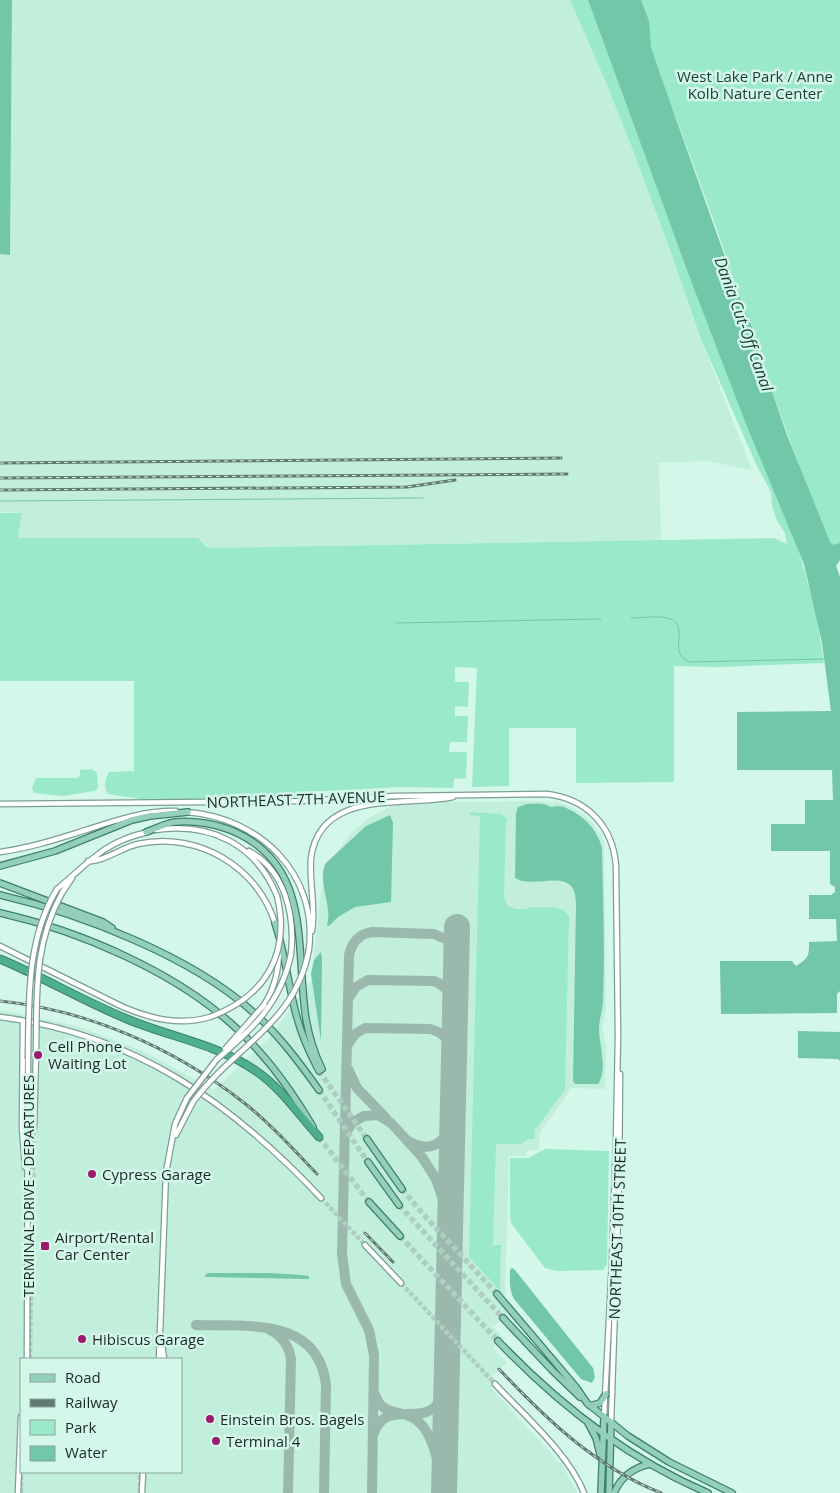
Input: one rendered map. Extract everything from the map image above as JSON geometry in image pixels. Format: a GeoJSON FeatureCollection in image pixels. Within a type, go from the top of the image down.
{"type":"FeatureCollection","features":[{"type":"Feature","properties":{"kind":"highway"},"geometry":{"type":"LineString","coordinates":[[0,959],[118,1015],[151,1028],[209,1046],[236,1058],[258,1072],[277,1088],[319,1137]]}},
{"type":"Feature","properties":{"kind":"main road"},"geometry":{"type":"LineString","coordinates":[[0,866],[55,851],[132,820],[188,812]]}},
{"type":"Feature","properties":{"kind":"main road"},"geometry":{"type":"LineString","coordinates":[[146,832],[174,822],[217,826],[240,834],[255,844],[280,869],[289,887],[294,904],[306,1020],[321,1070],[303,1039],[281,942],[275,924]]}},
{"type":"Feature","properties":{"kind":"main road"},"geometry":{"type":"LineString","coordinates":[[0,883],[103,922],[128,938]]}},
{"type":"Feature","properties":{"kind":"main road"},"geometry":{"type":"LineString","coordinates":[[0,895],[63,913],[128,938],[189,968],[238,1000],[281,1039],[319,1090]]}},
{"type":"Feature","properties":{"kind":"main road"},"geometry":{"type":"LineString","coordinates":[[0,913],[43,925],[114,952],[153,971],[202,1001],[236,1027],[263,1055],[319,1137]]}},
{"type":"Feature","properties":{"kind":"main road"},"geometry":{"type":"LineString","coordinates":[[367,1139],[402,1189]]}},
{"type":"Feature","properties":{"kind":"main road"},"geometry":{"type":"LineString","coordinates":[[368,1162],[399,1205]]}},
{"type":"Feature","properties":{"kind":"main road"},"geometry":{"type":"LineString","coordinates":[[368,1202],[400,1236]]}},
{"type":"Feature","properties":{"kind":"main road"},"geometry":{"type":"LineString","coordinates":[[497,1294],[576,1387],[588,1404]]}},
{"type":"Feature","properties":{"kind":"main road"},"geometry":{"type":"LineString","coordinates":[[502,1318],[552,1370],[604,1418],[669,1462],[732,1493]]}},
{"type":"Feature","properties":{"kind":"main road"},"geometry":{"type":"LineString","coordinates":[[498,1342],[538,1381],[603,1433],[650,1464],[708,1493]]}},
{"type":"Feature","properties":{"kind":"main road"},"geometry":{"type":"LineString","coordinates":[[588,1404],[600,1403],[606,1394]]}},
{"type":"Feature","properties":{"kind":"main road"},"geometry":{"type":"LineString","coordinates":[[600,1493],[604,1418]]}},
{"type":"Feature","properties":{"kind":"main road"},"geometry":{"type":"LineString","coordinates":[[588,1422],[596,1438],[602,1461]]}},
{"type":"Feature","properties":{"kind":"main road"},"geometry":{"type":"LineString","coordinates":[[609,1493],[611,1423]]}},
{"type":"Feature","properties":{"kind":"main road"},"geometry":{"type":"LineString","coordinates":[[614,1493],[621,1480],[629,1472],[640,1466],[650,1464]]}},
{"type":"Feature","properties":{"kind":"street","name":"NORTHEAST 7TH AVENUE"},"geometry":{"type":"LineString","coordinates":[[0,804],[302,801],[464,794],[548,794],[569,798],[588,809]]}},
{"type":"Feature","properties":{"kind":"street"},"geometry":{"type":"LineString","coordinates":[[172,1146],[193,1102],[216,1075],[280,1014],[300,982],[310,942],[313,915],[312,856],[318,836],[329,823],[343,812],[362,806],[400,801],[442,800],[464,794]]}},
{"type":"Feature","properties":{"kind":"street","name":"NORTHEAST 10TH STREET"},"geometry":{"type":"LineString","coordinates":[[588,809],[603,826],[609,836],[615,854],[620,1105],[611,1423]]}},
{"type":"Feature","properties":{"kind":"street"},"geometry":{"type":"LineString","coordinates":[[0,852],[41,844],[140,815],[160,812],[188,812],[213,816],[236,824],[261,838],[277,852],[290,869],[303,893],[308,914],[310,942]]}},
{"type":"Feature","properties":{"kind":"street"},"geometry":{"type":"LineString","coordinates":[[34,1128],[38,962],[45,929],[62,893],[74,875],[88,861],[113,844],[146,832],[175,829],[204,831],[222,837],[255,855],[266,864],[281,886],[291,914],[291,954],[284,979],[269,1007],[249,1030],[216,1060]]}},
{"type":"Feature","properties":{"kind":"street"},"geometry":{"type":"LineString","coordinates":[[88,861],[99,861],[123,848],[151,842],[174,841],[199,846],[214,852],[229,861],[250,879],[261,893],[275,924],[279,941],[278,969],[273,986],[264,1005],[216,1060],[187,1098],[175,1124],[166,1172],[164,1196],[159,1358]]}},
{"type":"Feature","properties":{"kind":"street"},"geometry":{"type":"LineString","coordinates":[[0,946],[122,1006],[149,1017],[178,1022],[197,1021],[231,1009],[249,996],[264,981],[278,952],[281,938],[281,916],[277,896],[261,867],[240,847]]}},
{"type":"Feature","properties":{"kind":"street","name":"TERMINAL DRIVE - DEPARTURES"},"geometry":{"type":"LineString","coordinates":[[27,1358],[27,1176],[32,969],[39,928],[45,912],[57,888],[74,875]]}},
{"type":"Feature","properties":{"kind":"street"},"geometry":{"type":"LineString","coordinates":[[0,1017],[70,1032],[108,1044],[141,1058],[179,1078],[235,1117],[275,1150],[321,1198]]}},
{"type":"Feature","properties":{"kind":"street"},"geometry":{"type":"LineString","coordinates":[[23,1021],[22,1127],[27,1176]]}},
{"type":"Feature","properties":{"kind":"street","name":"NORTHEAST 10TH STREET"},"geometry":{"type":"LineString","coordinates":[[604,1418],[615,1241]]}},
{"type":"Feature","properties":{"kind":"street"},"geometry":{"type":"LineString","coordinates":[[365,1244],[401,1283]]}},
{"type":"Feature","properties":{"kind":"street"},"geometry":{"type":"LineString","coordinates":[[160,1336],[164,1358]]}},
{"type":"Feature","properties":{"kind":"street"},"geometry":{"type":"LineString","coordinates":[[495,1384],[563,1457],[574,1472],[584,1493]]}},
{"type":"Feature","properties":{"kind":"street"},"geometry":{"type":"LineString","coordinates":[[18,1493],[20,1442]]}},
{"type":"Feature","properties":{"kind":"street"},"geometry":{"type":"LineString","coordinates":[[142,1473],[142,1493]]}},
{"type":"Feature","properties":{"kind":"shaded area"},"geometry":{"type":"Polygon","coordinates":[[[12,0],[570,0],[632,148],[701,339],[752,470],[707,461],[659,463],[661,540],[208,548],[198,538],[18,538],[22,513],[0,512],[0,254],[10,254],[12,0]]]}},
{"type":"Feature","properties":{"kind":"shaded area"},"geometry":{"type":"Polygon","coordinates":[[[538,801],[553,804],[555,802],[564,804],[584,815],[593,824],[604,841],[606,1008],[602,1028],[606,1045],[605,1089],[570,1088],[540,1132],[539,1150],[528,1150],[525,1156],[509,1156],[505,1296],[500,1291],[494,1297],[509,1312],[493,1327],[503,1337],[493,1348],[507,1363],[492,1376],[497,1382],[491,1388],[563,1466],[577,1493],[0,1493],[0,1011],[80,1027],[145,1052],[214,1090],[268,1039],[311,981],[321,892],[334,856],[351,833],[370,817],[394,805],[412,802],[538,801]]]}},
{"type":"Feature","properties":{"kind":"green space"},"geometry":{"type":"Polygon","coordinates":[[[570,0],[588,0],[688,273],[798,547],[816,613],[824,663],[718,667],[674,666],[674,782],[576,783],[576,728],[509,728],[509,786],[472,787],[477,668],[455,667],[455,682],[469,682],[468,707],[455,706],[455,716],[468,716],[467,742],[450,742],[449,752],[467,752],[466,778],[454,779],[453,788],[401,787],[307,792],[298,798],[146,800],[108,794],[105,789],[105,783],[109,772],[134,771],[134,681],[0,681],[0,513],[22,513],[18,538],[198,538],[208,548],[774,538],[787,544],[785,533],[777,521],[772,505],[771,492],[757,466],[701,339],[632,148],[570,0]]]}},
{"type":"Feature","properties":{"kind":"green space","name":"West Lake Park / Anne Kolb Nature Center"},"geometry":{"type":"Polygon","coordinates":[[[629,0],[840,0],[840,551],[831,551],[775,400],[677,120],[629,0]]]}},
{"type":"Feature","properties":{"kind":"green space"},"geometry":{"type":"Polygon","coordinates":[[[92,769],[97,773],[98,788],[94,791],[63,796],[34,793],[32,788],[36,778],[78,778],[80,770],[92,769]]]}},
{"type":"Feature","properties":{"kind":"green space"},"geometry":{"type":"Polygon","coordinates":[[[470,812],[501,814],[508,820],[506,821],[504,897],[508,906],[516,909],[529,909],[529,907],[557,908],[569,917],[565,1090],[535,1130],[535,1139],[528,1139],[521,1144],[496,1144],[493,1245],[501,1245],[500,1291],[469,1257],[480,816],[470,815],[470,812]]]}},
{"type":"Feature","properties":{"kind":"green space"},"geometry":{"type":"Polygon","coordinates":[[[545,1149],[609,1151],[607,1264],[603,1270],[556,1271],[545,1268],[511,1223],[510,1158],[528,1158],[545,1149]]]}},
{"type":"Feature","properties":{"kind":"water"},"geometry":{"type":"Polygon","coordinates":[[[0,0],[12,0],[10,255],[0,254],[0,0]]]}},
{"type":"Feature","properties":{"kind":"water","name":"Dania Cut-Off Canal"},"geometry":{"type":"Polygon","coordinates":[[[588,0],[641,0],[649,21],[651,47],[659,71],[739,296],[753,330],[761,360],[787,435],[830,542],[834,545],[840,543],[840,560],[836,566],[840,577],[840,991],[837,994],[837,1013],[721,1014],[720,961],[792,961],[796,966],[804,961],[807,956],[809,942],[837,941],[836,919],[809,919],[809,895],[831,895],[835,892],[835,887],[830,884],[830,851],[771,851],[771,824],[805,824],[805,800],[833,800],[832,770],[737,770],[737,712],[831,711],[822,643],[804,564],[746,424],[688,273],[588,0]]]}},
{"type":"Feature","properties":{"kind":"water"},"geometry":{"type":"Polygon","coordinates":[[[527,804],[545,804],[572,811],[589,824],[597,835],[602,848],[604,983],[599,1028],[603,1064],[598,1084],[575,1084],[573,1081],[576,904],[574,892],[569,884],[562,881],[533,882],[515,878],[516,813],[518,807],[527,804]]]}},
{"type":"Feature","properties":{"kind":"water"},"geometry":{"type":"Polygon","coordinates":[[[390,815],[393,823],[391,902],[355,907],[338,917],[329,926],[327,925],[328,909],[323,877],[326,863],[366,826],[390,815]]]}},
{"type":"Feature","properties":{"kind":"water"},"geometry":{"type":"Polygon","coordinates":[[[321,952],[321,1041],[311,974],[314,960],[321,952]]]}},
{"type":"Feature","properties":{"kind":"water"},"geometry":{"type":"Polygon","coordinates":[[[798,1031],[840,1032],[840,1061],[838,1059],[798,1058],[798,1031]]]}},
{"type":"Feature","properties":{"kind":"water"},"geometry":{"type":"Polygon","coordinates":[[[512,1268],[593,1368],[595,1377],[592,1383],[581,1379],[514,1299],[510,1285],[510,1270],[512,1268]]]}},
{"type":"Feature","properties":{"kind":"water"},"geometry":{"type":"Polygon","coordinates":[[[208,1273],[302,1275],[309,1276],[309,1279],[205,1277],[208,1273]]]}},
{"type":"Feature","properties":{"kind":"waterway"},"geometry":{"type":"LineString","coordinates":[[0,501],[423,498]]}},
{"type":"Feature","properties":{"kind":"waterway"},"geometry":{"type":"LineString","coordinates":[[631,618],[657,617],[671,619],[679,628],[678,647],[680,653],[683,658],[690,662],[824,659]]}},
{"type":"Feature","properties":{"kind":"waterway"},"geometry":{"type":"LineString","coordinates":[[396,623],[601,619]]}},
{"type":"Feature","properties":{"kind":"taxiway"},"geometry":{"type":"LineString","coordinates":[[372,1493],[374,1355],[369,1330],[346,1284],[342,1254],[349,955],[357,939],[372,932],[434,934],[457,944]]}},
{"type":"Feature","properties":{"kind":"taxiway"},"geometry":{"type":"LineString","coordinates":[[348,999],[356,987],[368,980],[434,981],[447,990],[455,1013]]}},
{"type":"Feature","properties":{"kind":"taxiway"},"geometry":{"type":"LineString","coordinates":[[347,1046],[355,1034],[365,1028],[430,1029],[441,1033],[448,1040],[454,1061]]}},
{"type":"Feature","properties":{"kind":"taxiway"},"geometry":{"type":"LineString","coordinates":[[348,1069],[357,1088],[386,1118]]}},
{"type":"Feature","properties":{"kind":"taxiway"},"geometry":{"type":"LineString","coordinates":[[345,1134],[353,1122],[364,1116],[378,1115],[391,1123],[422,1157],[436,1179],[445,1205],[450,1240]]}},
{"type":"Feature","properties":{"kind":"taxiway"},"geometry":{"type":"LineString","coordinates":[[410,1142],[426,1147],[439,1143],[448,1132],[453,1117]]}},
{"type":"Feature","properties":{"kind":"taxiway"},"geometry":{"type":"LineString","coordinates":[[196,1325],[257,1327],[277,1330],[295,1336],[309,1347],[320,1363],[326,1385],[324,1493]]}},
{"type":"Feature","properties":{"kind":"taxiway"},"geometry":{"type":"LineString","coordinates":[[270,1330],[284,1342],[289,1350],[291,1359],[288,1493]]}},
{"type":"Feature","properties":{"kind":"taxiway"},"geometry":{"type":"LineString","coordinates":[[374,1433],[381,1421],[390,1416],[423,1413],[433,1409],[441,1398],[446,1380]]}},
{"type":"Feature","properties":{"kind":"taxiway"},"geometry":{"type":"LineString","coordinates":[[375,1394],[378,1402],[387,1410],[409,1416],[422,1425],[432,1442],[440,1474],[442,1493]]}},
{"type":"Feature","properties":{"kind":"runway"},"geometry":{"type":"LineString","coordinates":[[444,1493],[457,927]]}},
{"type":"Feature","properties":{"kind":"tunnel"},"geometry":{"type":"LineString","coordinates":[[319,1071],[367,1139]]}},
{"type":"Feature","properties":{"kind":"tunnel"},"geometry":{"type":"LineString","coordinates":[[319,1090],[368,1162]]}},
{"type":"Feature","properties":{"kind":"tunnel"},"geometry":{"type":"LineString","coordinates":[[30,1358],[34,1128]]}},
{"type":"Feature","properties":{"kind":"tunnel"},"geometry":{"type":"LineString","coordinates":[[319,1137],[369,1202]]}},
{"type":"Feature","properties":{"kind":"tunnel"},"geometry":{"type":"LineString","coordinates":[[402,1189],[497,1294]]}},
{"type":"Feature","properties":{"kind":"tunnel"},"geometry":{"type":"LineString","coordinates":[[321,1198],[365,1245]]}},
{"type":"Feature","properties":{"kind":"tunnel"},"geometry":{"type":"LineString","coordinates":[[399,1205],[503,1318]]}},
{"type":"Feature","properties":{"kind":"tunnel"},"geometry":{"type":"LineString","coordinates":[[400,1236],[498,1341]]}},
{"type":"Feature","properties":{"kind":"tunnel"},"geometry":{"type":"LineString","coordinates":[[401,1283],[495,1384]]}},
{"type":"Feature","properties":{"kind":"tunnel"},"geometry":{"type":"LineString","coordinates":[[21,1473],[21,1493]]}},
{"type":"Feature","properties":{"kind":"tunnel"},"geometry":{"type":"LineString","coordinates":[[140,1473],[140,1493]]}},
{"type":"Feature","properties":{"kind":"railway"},"geometry":{"type":"LineString","coordinates":[[0,463],[561,458]]}},
{"type":"Feature","properties":{"kind":"railway"},"geometry":{"type":"LineString","coordinates":[[0,478],[567,474]]}},
{"type":"Feature","properties":{"kind":"railway"},"geometry":{"type":"LineString","coordinates":[[0,490],[407,487],[455,480]]}},
{"type":"Feature","properties":{"kind":"railway"},"geometry":{"type":"LineString","coordinates":[[0,1001],[65,1013],[129,1035],[159,1049],[188,1065],[243,1102],[272,1127],[317,1174]]}},
{"type":"Feature","properties":{"kind":"railway"},"geometry":{"type":"LineString","coordinates":[[365,1233],[393,1262]]}},
{"type":"Feature","properties":{"kind":"railway"},"geometry":{"type":"LineString","coordinates":[[499,1369],[535,1406],[573,1440],[615,1470],[661,1493]]}},
{"type":"Feature","properties":{"kind":"place","name":"Cell Phone Waiting Lot"},"geometry":{"type":"Point","coordinates":[38,1055]}},
{"type":"Feature","properties":{"kind":"place","name":"Cypress Garage"},"geometry":{"type":"Point","coordinates":[92,1174]}},
{"type":"Feature","properties":{"kind":"place","name":"Airport/Rental Car Center"},"geometry":{"type":"Point","coordinates":[45,1246]}},
{"type":"Feature","properties":{"kind":"place","name":"Hibiscus Garage"},"geometry":{"type":"Point","coordinates":[82,1339]}},
{"type":"Feature","properties":{"kind":"place","name":"Einstein Bros. Bagels"},"geometry":{"type":"Point","coordinates":[210,1419]}},
{"type":"Feature","properties":{"kind":"place","name":"Terminal 4"},"geometry":{"type":"Point","coordinates":[216,1441]}}]}
